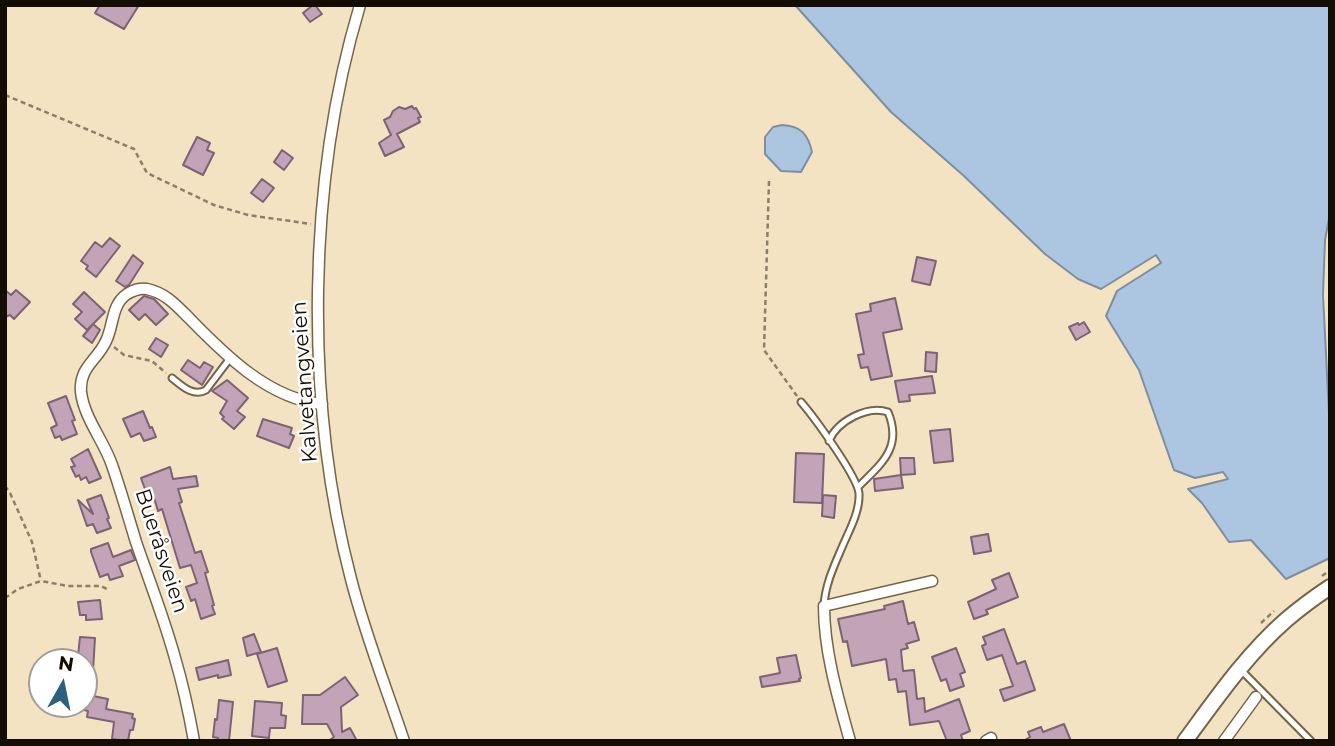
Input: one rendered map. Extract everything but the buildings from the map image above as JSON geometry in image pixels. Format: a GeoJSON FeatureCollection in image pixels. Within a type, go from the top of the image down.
{"type":"FeatureCollection","features":[{"type":"Feature","properties":{"kind":"main road"},"geometry":{"type":"LineString","coordinates":[[1185,741],[1240,669],[1284,621],[1330,587]]}},
{"type":"Feature","properties":{"kind":"street","name":"Kalvetangveien"},"geometry":{"type":"LineString","coordinates":[[356,8],[336,107],[321,226],[318,332],[322,404],[337,515],[351,578],[404,741]]}},
{"type":"Feature","properties":{"kind":"street"},"geometry":{"type":"LineString","coordinates":[[107,340],[114,312],[123,297],[140,288],[149,289],[175,303],[231,357],[273,389],[322,404]]}},
{"type":"Feature","properties":{"kind":"street","name":"Bueråsveien"},"geometry":{"type":"LineString","coordinates":[[107,340],[85,369],[81,378],[82,394],[111,462],[157,600],[181,680],[194,741]]}},
{"type":"Feature","properties":{"kind":"street"},"geometry":{"type":"LineString","coordinates":[[850,741],[824,629],[824,606],[932,581]]}},
{"type":"Feature","properties":{"kind":"street"},"geometry":{"type":"LineString","coordinates":[[1224,741],[1256,697]]}},
{"type":"Feature","properties":{"kind":"lane"},"geometry":{"type":"LineString","coordinates":[[172,378],[191,391],[201,393],[231,357]]}},
{"type":"Feature","properties":{"kind":"lane"},"geometry":{"type":"LineString","coordinates":[[801,402],[858,487],[856,514],[826,589],[824,606]]}},
{"type":"Feature","properties":{"kind":"lane"},"geometry":{"type":"LineString","coordinates":[[829,441],[835,430],[862,413],[874,410],[888,412],[893,431],[888,457],[858,487]]}},
{"type":"Feature","properties":{"kind":"lane"},"geometry":{"type":"LineString","coordinates":[[1240,669],[1311,741]]}},
{"type":"Feature","properties":{"kind":"path"},"geometry":{"type":"LineString","coordinates":[[5,95],[134,149],[147,173],[214,205],[248,215],[321,226]]}},
{"type":"Feature","properties":{"kind":"path"},"geometry":{"type":"LineString","coordinates":[[769,181],[764,350],[801,402]]}},
{"type":"Feature","properties":{"kind":"path"},"geometry":{"type":"LineString","coordinates":[[107,340],[124,355],[152,361],[172,378]]}},
{"type":"Feature","properties":{"kind":"path"},"geometry":{"type":"LineString","coordinates":[[5,486],[32,542],[41,581]]}},
{"type":"Feature","properties":{"kind":"path"},"geometry":{"type":"LineString","coordinates":[[5,598],[18,589],[41,581],[68,586],[101,586],[109,590]]}},
{"type":"Feature","properties":{"kind":"water"},"geometry":{"type":"Polygon","coordinates":[[[795,5],[1330,5],[1330,213],[1325,240],[1323,295],[1330,433],[1330,558],[1286,579],[1251,540],[1229,542],[1202,503],[1188,489],[1228,479],[1223,472],[1195,478],[1174,470],[1139,370],[1106,316],[1117,291],[1161,263],[1156,255],[1101,289],[1078,279],[1045,254],[964,176],[891,112],[795,5]]]}},
{"type":"Feature","properties":{"kind":"water"},"geometry":{"type":"Polygon","coordinates":[[[782,125],[799,129],[808,140],[812,152],[801,172],[781,171],[765,154],[765,137],[773,127],[782,125]]]}}]}
